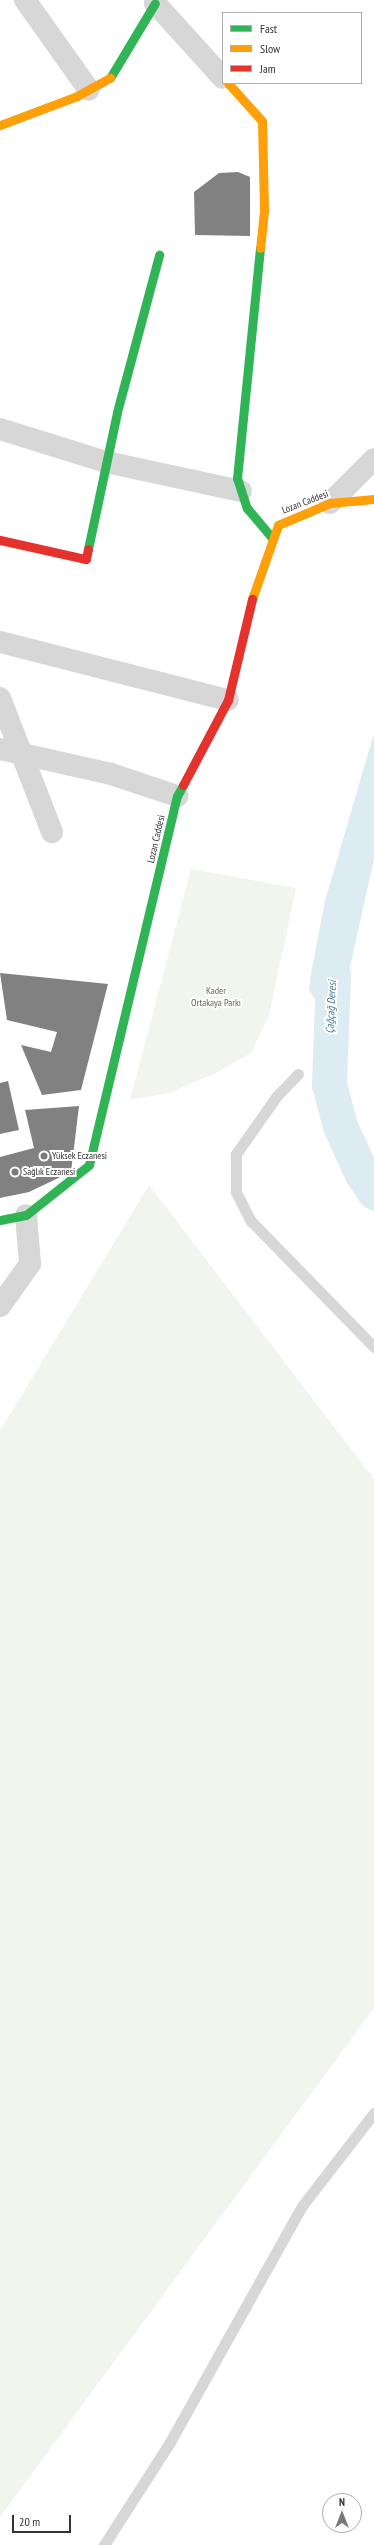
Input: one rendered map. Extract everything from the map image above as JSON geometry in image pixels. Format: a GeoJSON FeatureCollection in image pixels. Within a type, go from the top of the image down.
{"type":"FeatureCollection","features":[{"type":"Feature","properties":{"kind":"street"},"geometry":{"type":"LineString","coordinates":[[25,0],[89,90]]}},
{"type":"Feature","properties":{"kind":"street"},"geometry":{"type":"LineString","coordinates":[[0,125],[89,90],[110,78],[155,2],[222,77]]}},
{"type":"Feature","properties":{"kind":"street"},"geometry":{"type":"LineString","coordinates":[[229,84],[262,120],[264,211],[237,478],[247,508],[273,539]]}},
{"type":"Feature","properties":{"kind":"street"},"geometry":{"type":"LineString","coordinates":[[0,540],[86,559],[106,462],[160,255]]}},
{"type":"Feature","properties":{"kind":"street"},"geometry":{"type":"LineString","coordinates":[[0,429],[106,462],[242,491]]}},
{"type":"Feature","properties":{"kind":"street"},"geometry":{"type":"LineString","coordinates":[[330,503],[374,459]]}},
{"type":"Feature","properties":{"kind":"street","name":"Lozan Caddesi"},"geometry":{"type":"LineString","coordinates":[[0,1220],[26,1215],[89,1166],[177,796],[228,700],[255,587],[278,525],[330,503],[374,499]]}},
{"type":"Feature","properties":{"kind":"street"},"geometry":{"type":"LineString","coordinates":[[0,642],[228,700]]}},
{"type":"Feature","properties":{"kind":"street"},"geometry":{"type":"LineString","coordinates":[[0,698],[52,832]]}},
{"type":"Feature","properties":{"kind":"street"},"geometry":{"type":"LineString","coordinates":[[0,748],[111,774],[177,796]]}},
{"type":"Feature","properties":{"kind":"street"},"geometry":{"type":"LineString","coordinates":[[0,1306],[30,1264],[26,1215]]}},
{"type":"Feature","properties":{"kind":"lane"},"geometry":{"type":"LineString","coordinates":[[298,1074],[276,1097],[236,1154],[236,1192],[251,1220],[374,1347]]}},
{"type":"Feature","properties":{"kind":"lane"},"geometry":{"type":"LineString","coordinates":[[104,2545],[170,2442],[302,2206],[374,2113]]}},
{"type":"Feature","properties":{"kind":"green space","name":"Kader Ortakaya Parkı"},"geometry":{"type":"Polygon","coordinates":[[[191,869],[296,888],[269,1015],[251,1053],[218,1072],[169,1093],[130,1100],[191,869]]]}},
{"type":"Feature","properties":{"kind":"green space"},"geometry":{"type":"Polygon","coordinates":[[[149,1185],[374,1479],[374,2008],[0,2517],[0,1431],[149,1185]]]}},
{"type":"Feature","properties":{"kind":"water"},"geometry":{"type":"Polygon","coordinates":[[[374,733],[374,859],[348,976],[330,1023],[309,990],[311,973],[325,901],[374,733]]]}},
{"type":"Feature","properties":{"kind":"building"},"geometry":{"type":"Polygon","coordinates":[[[238,172],[250,177],[250,236],[195,235],[194,192],[219,173],[238,172]]]}},
{"type":"Feature","properties":{"kind":"building"},"geometry":{"type":"Polygon","coordinates":[[[0,973],[108,984],[81,1090],[42,1095],[21,1045],[51,1052],[57,1032],[7,1020],[0,973]]]}},
{"type":"Feature","properties":{"kind":"building"},"geometry":{"type":"Polygon","coordinates":[[[8,1081],[19,1130],[0,1134],[0,1083],[8,1081]]]}},
{"type":"Feature","properties":{"kind":"building"},"geometry":{"type":"Polygon","coordinates":[[[79,1106],[71,1172],[29,1192],[0,1198],[0,1157],[34,1148],[25,1110],[79,1106]]]}},
{"type":"Feature","properties":{"kind":"waterway","name":"Çağçağ Deresi"},"geometry":{"type":"LineString","coordinates":[[333,974],[329,1084],[340,1126],[362,1174],[374,1192]]}},
{"type":"Feature","properties":{"kind":"traffic: fast"},"geometry":{"type":"LineString","coordinates":[[110,78],[155,3]]}},
{"type":"Feature","properties":{"kind":"traffic: fast"},"geometry":{"type":"LineString","coordinates":[[260,248],[237,478],[247,508],[273,539]]}},
{"type":"Feature","properties":{"kind":"traffic: fast"},"geometry":{"type":"LineString","coordinates":[[88,549],[117,412],[159,255]]}},
{"type":"Feature","properties":{"kind":"traffic: fast"},"geometry":{"type":"LineString","coordinates":[[0,1220],[26,1215],[89,1165],[177,796],[183,785]]}},
{"type":"Feature","properties":{"kind":"traffic: slow"},"geometry":{"type":"LineString","coordinates":[[0,125],[77,96],[110,78]]}},
{"type":"Feature","properties":{"kind":"traffic: slow"},"geometry":{"type":"LineString","coordinates":[[229,84],[262,121],[264,211],[260,248]]}},
{"type":"Feature","properties":{"kind":"traffic: slow"},"geometry":{"type":"LineString","coordinates":[[252,599],[278,525],[330,503],[374,499]]}},
{"type":"Feature","properties":{"kind":"traffic: jam"},"geometry":{"type":"LineString","coordinates":[[0,540],[86,559],[88,549]]}},
{"type":"Feature","properties":{"kind":"traffic: jam"},"geometry":{"type":"LineString","coordinates":[[183,785],[228,700],[252,599]]}},
{"type":"Feature","properties":{"kind":"place","name":"Yüksek Eczanesi"},"geometry":{"type":"Point","coordinates":[44,1156]}},
{"type":"Feature","properties":{"kind":"place","name":"Sağlık Eczanesi"},"geometry":{"type":"Point","coordinates":[15,1172]}}]}
